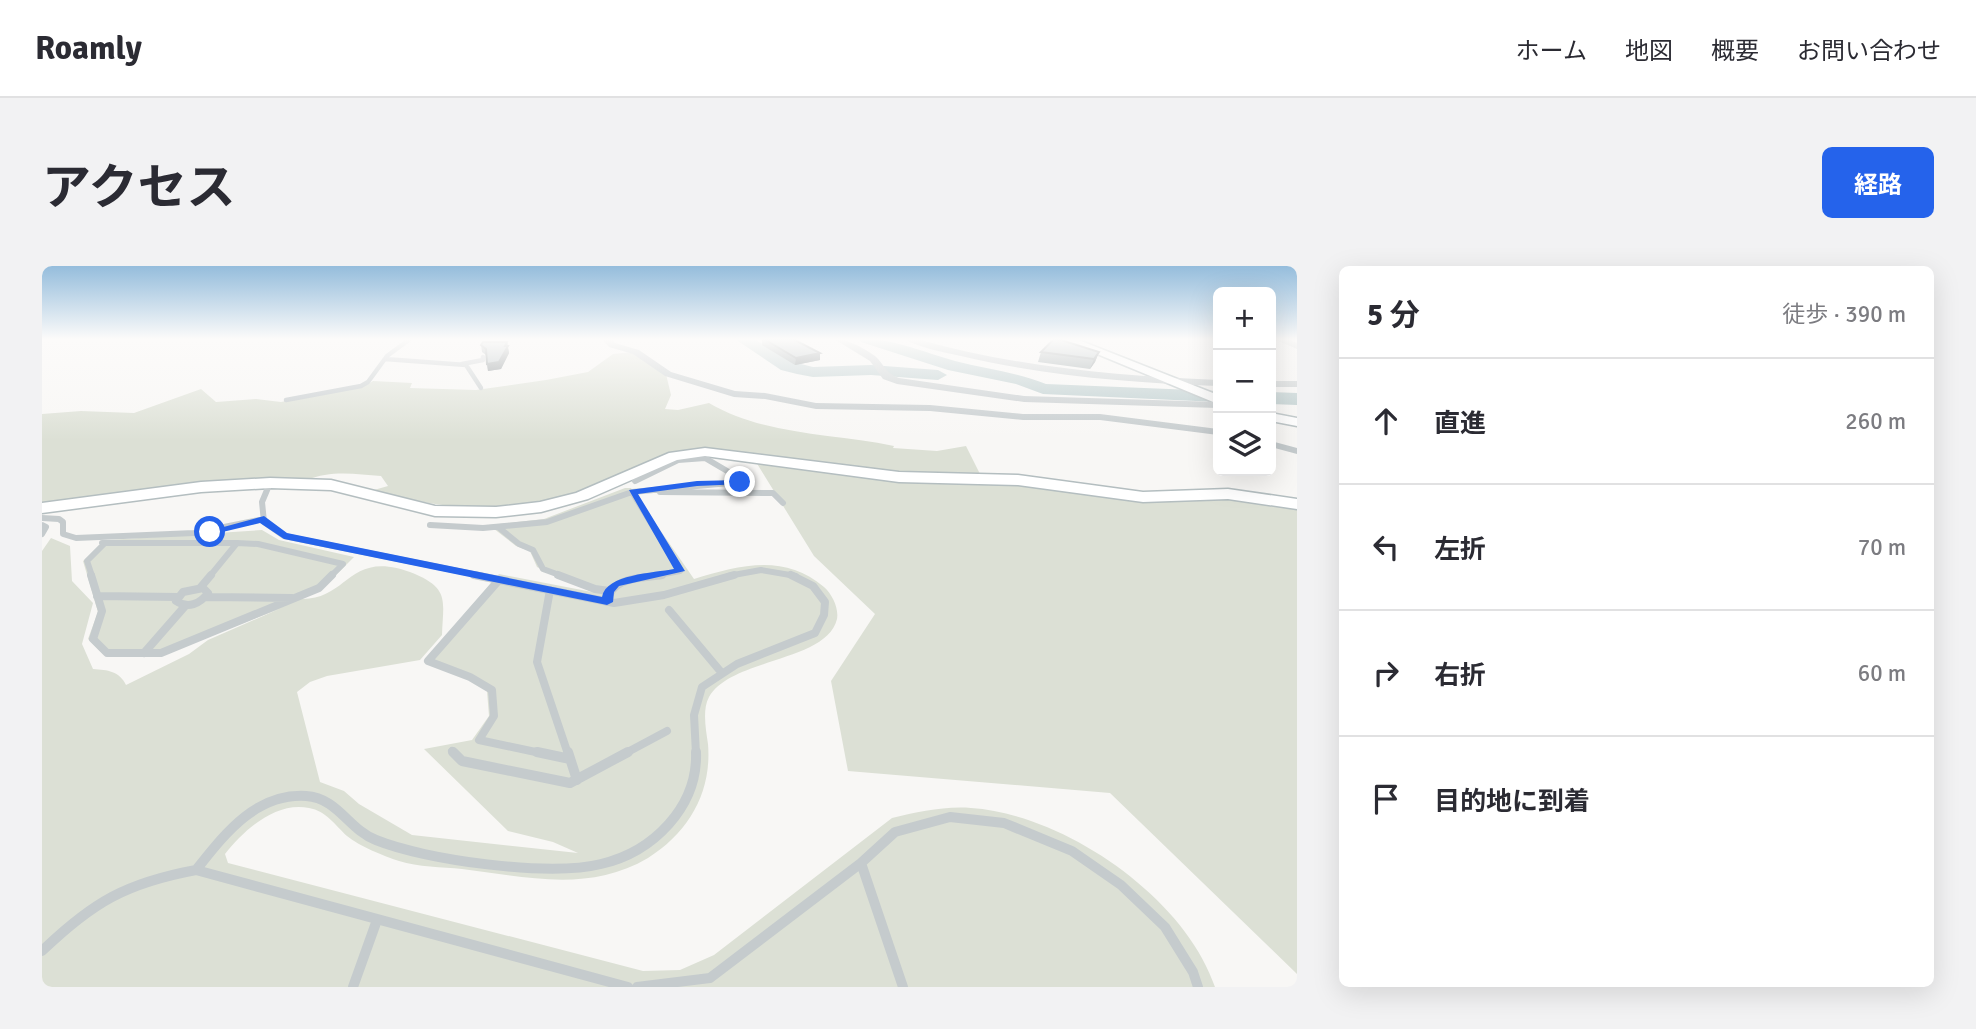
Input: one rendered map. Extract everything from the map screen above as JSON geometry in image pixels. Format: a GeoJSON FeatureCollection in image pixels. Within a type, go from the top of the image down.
{"type":"FeatureCollection","features":[{"type":"Feature","properties":{"kind":"street"},"geometry":{"type":"LineString","coordinates":[[666,373],[734,394],[765,396],[816,406],[930,408],[1023,416],[1100,417],[1213,431]]}},
{"type":"Feature","properties":{"kind":"street"},"geometry":{"type":"LineString","coordinates":[[885,373],[897,381],[1024,399],[1213,402]]}},
{"type":"Feature","properties":{"kind":"street"},"geometry":{"type":"LineString","coordinates":[[1063,373],[1213,383]]}},
{"type":"Feature","properties":{"kind":"street"},"geometry":{"type":"LineString","coordinates":[[1152,373],[1213,400]]}},
{"type":"Feature","properties":{"kind":"street"},"geometry":{"type":"LineString","coordinates":[[1276,384],[1297,384]]}},
{"type":"Feature","properties":{"kind":"street"},"geometry":{"type":"LineString","coordinates":[[1079,400],[1082,407],[1100,417]]}},
{"type":"Feature","properties":{"kind":"street"},"geometry":{"type":"LineString","coordinates":[[1276,418],[1297,422]]}},
{"type":"Feature","properties":{"kind":"street"},"geometry":{"type":"LineString","coordinates":[[1276,445],[1297,451]]}},
{"type":"Feature","properties":{"kind":"street"},"geometry":{"type":"LineString","coordinates":[[42,508],[201,487],[270,483],[331,485],[435,511],[496,512],[541,507],[582,496],[674,456],[705,452],[899,477],[1018,480],[1143,497],[1228,494],[1297,504]]}},
{"type":"Feature","properties":{"kind":"lane"},"geometry":{"type":"LineString","coordinates":[[286,401],[361,386],[375,373]]}},
{"type":"Feature","properties":{"kind":"lane"},"geometry":{"type":"LineString","coordinates":[[471,373],[481,388]]}},
{"type":"Feature","properties":{"kind":"lane"},"geometry":{"type":"LineString","coordinates":[[430,526],[498,527],[548,522],[632,492],[740,482],[739,478],[705,457],[678,460],[635,481]]}},
{"type":"Feature","properties":{"kind":"lane"},"geometry":{"type":"LineString","coordinates":[[196,870],[229,829],[250,813],[263,806],[292,798],[314,796],[330,803],[373,839],[415,851],[561,870],[601,865],[639,849],[667,830],[687,799],[696,767],[695,706],[702,687],[721,672],[815,633],[825,613],[822,595],[808,581],[786,573],[762,569],[644,602],[607,602],[284,536],[264,522],[261,502],[270,483]]}},
{"type":"Feature","properties":{"kind":"lane"},"geometry":{"type":"LineString","coordinates":[[632,492],[761,492],[773,493],[783,502]]}},
{"type":"Feature","properties":{"kind":"lane"},"geometry":{"type":"LineString","coordinates":[[607,602],[609,591],[615,584],[680,571],[632,492]]}},
{"type":"Feature","properties":{"kind":"lane"},"geometry":{"type":"LineString","coordinates":[[42,517],[59,519],[63,522],[63,534],[76,538],[258,544],[343,564],[319,588],[161,653],[107,653],[93,639],[102,611],[88,561],[102,540]]}},
{"type":"Feature","properties":{"kind":"lane"},"geometry":{"type":"LineString","coordinates":[[102,540],[210,532],[264,519]]}},
{"type":"Feature","properties":{"kind":"lane"},"geometry":{"type":"LineString","coordinates":[[42,525],[46,527],[42,534]]}},
{"type":"Feature","properties":{"kind":"lane"},"geometry":{"type":"LineString","coordinates":[[498,527],[519,544],[533,550],[543,569],[595,589],[609,591]]}},
{"type":"Feature","properties":{"kind":"lane"},"geometry":{"type":"LineString","coordinates":[[200,587],[237,543]]}},
{"type":"Feature","properties":{"kind":"lane"},"geometry":{"type":"LineString","coordinates":[[499,580],[428,661],[470,677],[492,690],[494,716],[479,740],[570,759]]}},
{"type":"Feature","properties":{"kind":"lane"},"geometry":{"type":"LineString","coordinates":[[97,596],[178,597],[187,590],[200,587],[208,590],[206,597]]}},
{"type":"Feature","properties":{"kind":"lane"},"geometry":{"type":"LineString","coordinates":[[550,590],[537,662],[577,779]]}},
{"type":"Feature","properties":{"kind":"lane"},"geometry":{"type":"LineString","coordinates":[[178,597],[178,603],[186,605]]}},
{"type":"Feature","properties":{"kind":"lane"},"geometry":{"type":"LineString","coordinates":[[144,653],[186,605],[206,597],[295,598]]}},
{"type":"Feature","properties":{"kind":"lane"},"geometry":{"type":"LineString","coordinates":[[669,610],[721,672]]}},
{"type":"Feature","properties":{"kind":"lane"},"geometry":{"type":"LineString","coordinates":[[452,751],[462,761],[570,783],[667,731]]}},
{"type":"Feature","properties":{"kind":"lane"},"geometry":{"type":"LineString","coordinates":[[637,987],[710,978],[861,863],[895,832],[950,817],[1004,823],[1072,850],[1121,885],[1165,927],[1193,972],[1198,987]]}},
{"type":"Feature","properties":{"kind":"lane"},"geometry":{"type":"LineString","coordinates":[[861,863],[903,987]]}},
{"type":"Feature","properties":{"kind":"lane"},"geometry":{"type":"LineString","coordinates":[[42,951],[77,916],[116,891],[159,875],[196,870],[628,987]]}},
{"type":"Feature","properties":{"kind":"lane"},"geometry":{"type":"LineString","coordinates":[[353,987],[377,920]]}},
{"type":"Feature","properties":{"kind":"shaded area"},"geometry":{"type":"Polygon","coordinates":[[[585,373],[664,373],[671,395],[665,409],[678,410],[709,403],[731,414],[776,428],[894,446],[893,448],[937,451],[966,446],[981,476],[903,475],[697,449],[654,460],[560,499],[507,507],[480,508],[427,503],[374,490],[388,486],[381,476],[343,474],[307,480],[42,504],[42,414],[81,411],[134,413],[201,389],[216,402],[256,399],[281,402],[373,381],[412,383],[410,388],[476,390],[585,373]]]}},
{"type":"Feature","properties":{"kind":"shaded area"},"geometry":{"type":"Polygon","coordinates":[[[756,462],[1218,497],[1297,506],[1297,974],[1110,793],[848,771],[831,681],[875,614],[814,556],[756,462]]]}},
{"type":"Feature","properties":{"kind":"shaded area"},"geometry":{"type":"Polygon","coordinates":[[[631,488],[694,579],[745,566],[794,569],[824,587],[837,610],[837,619],[830,633],[816,644],[737,674],[720,684],[709,697],[705,714],[708,762],[702,794],[686,823],[663,848],[626,869],[580,879],[557,880],[422,866],[399,861],[372,850],[352,840],[320,812],[297,807],[273,813],[251,827],[225,854],[228,863],[643,971],[680,970],[714,955],[892,818],[941,809],[971,808],[1007,814],[1044,826],[1117,866],[1149,892],[1177,922],[1200,954],[1215,987],[42,987],[42,551],[51,538],[70,546],[72,581],[93,603],[82,644],[93,669],[112,672],[126,685],[189,654],[208,640],[279,609],[163,655],[103,654],[88,639],[98,612],[83,561],[108,540],[262,530],[279,540],[354,557],[323,588],[301,599],[330,592],[362,570],[376,567],[393,567],[426,580],[434,585],[442,598],[442,635],[420,660],[327,676],[310,682],[297,692],[320,782],[344,791],[359,804],[412,835],[578,853],[553,842],[508,831],[424,749],[472,740],[489,716],[487,691],[474,681],[424,661],[499,574],[592,592],[537,567],[530,551],[516,546],[489,525],[544,519],[631,488]]]}},
{"type":"Feature","properties":{"kind":"waterway"},"geometry":{"type":"LineString","coordinates":[[906,373],[938,375]]}},
{"type":"Feature","properties":{"kind":"waterway"},"geometry":{"type":"LineString","coordinates":[[986,373],[1021,380],[1043,389],[1213,397]]}},
{"type":"Feature","properties":{"kind":"waterway"},"geometry":{"type":"LineString","coordinates":[[1276,398],[1297,399]]}},
{"type":"Feature","properties":{"kind":"route"},"geometry":{"type":"LineString","coordinates":[[210,532],[242,527],[264,519],[264,522],[284,536],[607,602],[609,591],[615,584],[680,571],[632,492],[740,482]]}}]}
